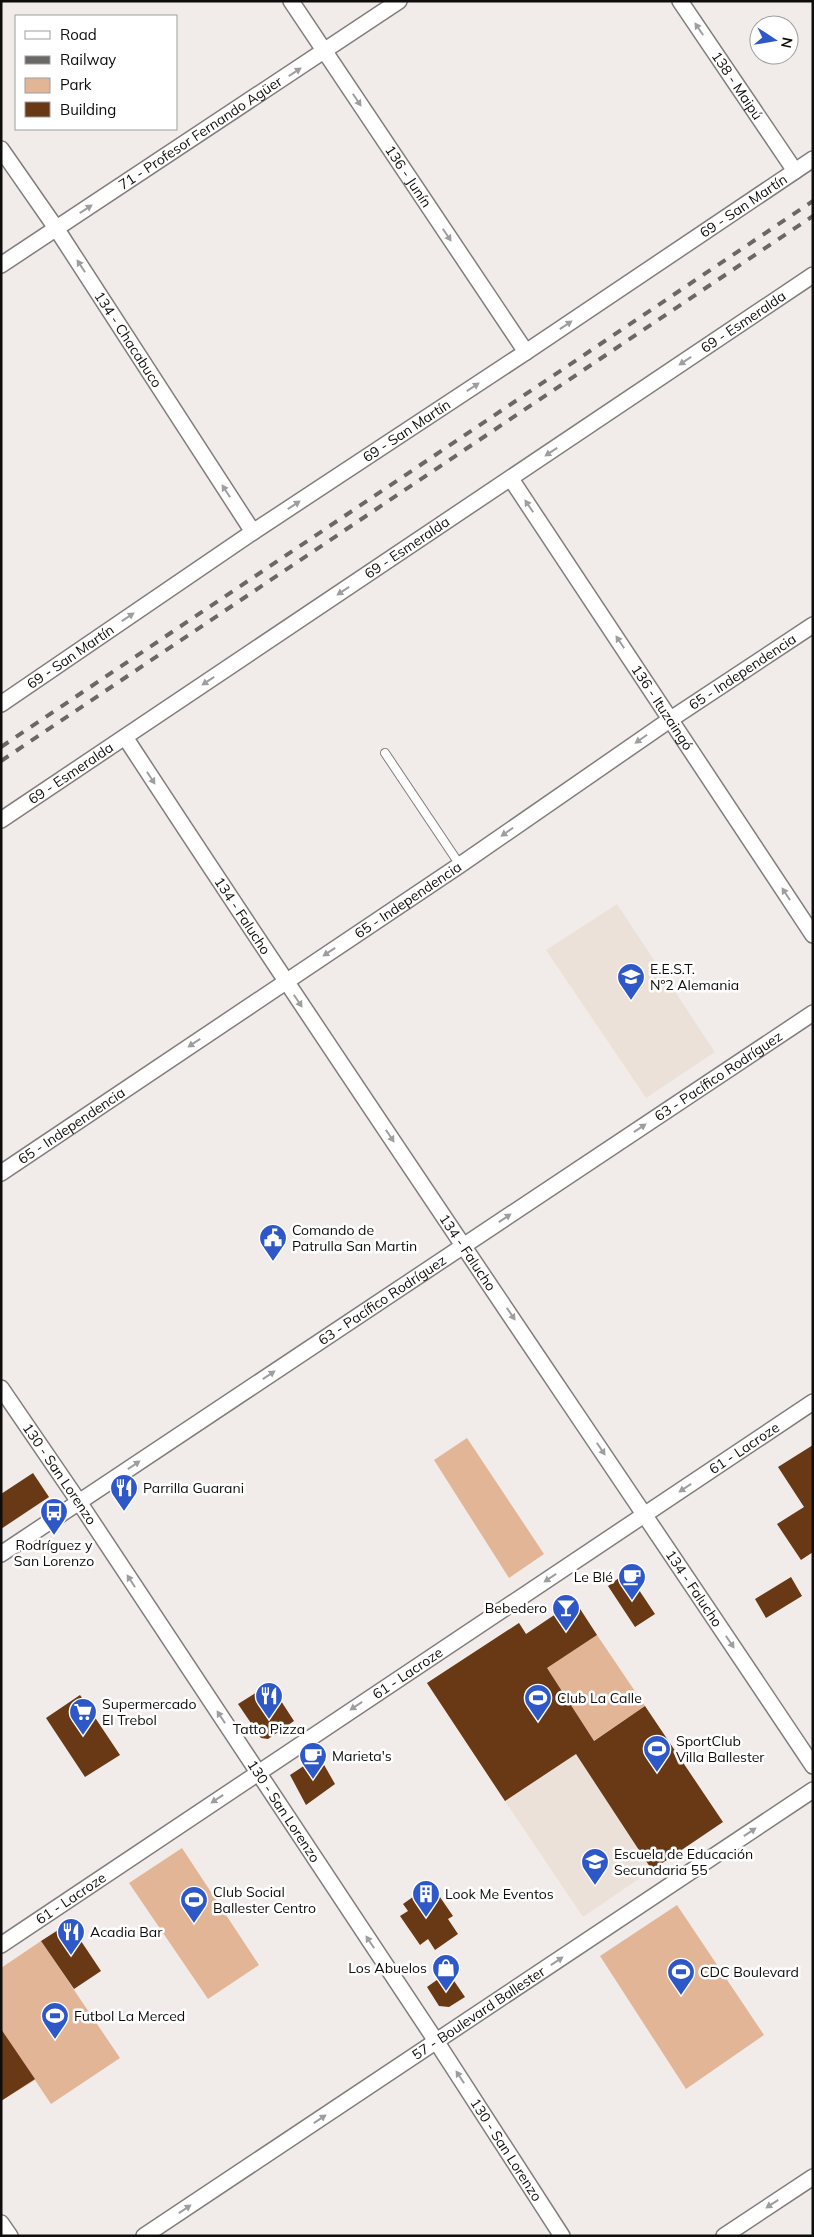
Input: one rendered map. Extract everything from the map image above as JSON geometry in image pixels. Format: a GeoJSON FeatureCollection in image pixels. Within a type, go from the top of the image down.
{"type":"FeatureCollection","features":[{"type":"Feature","properties":{"kind":"street","name":"136 - Junín"},"geometry":{"type":"LineString","coordinates":[[291,1],[526,352]]}},
{"type":"Feature","properties":{"kind":"street","name":"71 - Profesor Fernando Agüer"},"geometry":{"type":"LineString","coordinates":[[1,265],[325,52],[399,1]]}},
{"type":"Feature","properties":{"kind":"street","name":"138 - Maipú"},"geometry":{"type":"LineString","coordinates":[[680,1],[794,171]]}},
{"type":"Feature","properties":{"kind":"street","name":"134 - Chacabuco"},"geometry":{"type":"LineString","coordinates":[[1,148],[56,228],[253,532]]}},
{"type":"Feature","properties":{"kind":"street","name":"69 - San Martín"},"geometry":{"type":"LineString","coordinates":[[1,704],[253,532],[526,352],[813,159]]}},
{"type":"Feature","properties":{"kind":"street","name":"69 - Esmeralda"},"geometry":{"type":"LineString","coordinates":[[1,820],[813,275]]}},
{"type":"Feature","properties":{"kind":"street","name":"136 - Ituzaingó"},"geometry":{"type":"LineString","coordinates":[[511,478],[813,935]]}},
{"type":"Feature","properties":{"kind":"street","name":"65 - Independencia"},"geometry":{"type":"LineString","coordinates":[[1,1173],[460,864],[671,719],[813,625]]}},
{"type":"Feature","properties":{"kind":"street","name":"134 - Falucho"},"geometry":{"type":"LineString","coordinates":[[124,737],[284,982],[464,1245],[813,1766]]}},
{"type":"Feature","properties":{"kind":"street","name":"63 - Pacífico Rodríguez"},"geometry":{"type":"LineString","coordinates":[[1,1554],[813,1014]]}},
{"type":"Feature","properties":{"kind":"street","name":"130 - San Lorenzo"},"geometry":{"type":"LineString","coordinates":[[1,1388],[79,1502],[562,2236]]}},
{"type":"Feature","properties":{"kind":"street","name":"61 - Lacroze"},"geometry":{"type":"LineString","coordinates":[[1,1945],[257,1772],[813,1402]]}},
{"type":"Feature","properties":{"kind":"street","name":"57 - Boulevard Ballester"},"geometry":{"type":"LineString","coordinates":[[144,2236],[813,1790]]}},
{"type":"Feature","properties":{"kind":"street"},"geometry":{"type":"LineString","coordinates":[[724,2236],[813,2177]]}},
{"type":"Feature","properties":{"kind":"street"},"geometry":{"type":"LineString","coordinates":[[1,2223],[10,2236]]}},
{"type":"Feature","properties":{"kind":"lane"},"geometry":{"type":"LineString","coordinates":[[385,753],[460,864]]}},
{"type":"Feature","properties":{"kind":"shaded area","name":"E.E.S.T. Nº2 Alemania"},"geometry":{"type":"Polygon","coordinates":[[[617,904],[715,1052],[646,1098],[546,950],[617,904]]]}},
{"type":"Feature","properties":{"kind":"shaded area"},"geometry":{"type":"Polygon","coordinates":[[[576,1754],[652,1870],[583,1917],[505,1801],[576,1754]]]}},
{"type":"Feature","properties":{"kind":"green space"},"geometry":{"type":"Polygon","coordinates":[[[467,1438],[544,1554],[509,1578],[434,1460],[467,1438]]]}},
{"type":"Feature","properties":{"kind":"green space","name":"Club La Calle"},"geometry":{"type":"Polygon","coordinates":[[[519,1623],[547,1668],[597,1635],[645,1706],[505,1801],[427,1683],[519,1623]]]}},
{"type":"Feature","properties":{"kind":"green space","name":"Club Social Ballester Centro"},"geometry":{"type":"Polygon","coordinates":[[[182,1848],[259,1965],[208,1999],[129,1883],[182,1848]]]}},
{"type":"Feature","properties":{"kind":"green space","name":"CDC Boulevard"},"geometry":{"type":"Polygon","coordinates":[[[677,1905],[764,2035],[686,2089],[600,1956],[677,1905]]]}},
{"type":"Feature","properties":{"kind":"green space","name":"Futbol La Merced"},"geometry":{"type":"Polygon","coordinates":[[[41,1941],[120,2058],[51,2104],[35,2080],[1,2101],[1,1968],[41,1941]]]}},
{"type":"Feature","properties":{"kind":"building"},"geometry":{"type":"Polygon","coordinates":[[[813,1445],[813,1552],[801,1560],[777,1524],[804,1507],[778,1467],[813,1445]]]}},
{"type":"Feature","properties":{"kind":"building"},"geometry":{"type":"Polygon","coordinates":[[[33,1473],[49,1497],[1,1529],[1,1494],[33,1473]]]}},
{"type":"Feature","properties":{"kind":"building","name":"Le Blé"},"geometry":{"type":"Polygon","coordinates":[[[627,1572],[655,1614],[635,1627],[608,1586],[627,1572]]]}},
{"type":"Feature","properties":{"kind":"building"},"geometry":{"type":"Polygon","coordinates":[[[791,1577],[802,1596],[766,1618],[755,1599],[791,1577]]]}},
{"type":"Feature","properties":{"kind":"building"},"geometry":{"type":"Polygon","coordinates":[[[575,1601],[597,1635],[547,1668],[594,1741],[645,1706],[723,1822],[652,1870],[576,1754],[505,1801],[427,1683],[519,1623],[526,1634],[575,1601]]]}},
{"type":"Feature","properties":{"kind":"building"},"geometry":{"type":"Polygon","coordinates":[[[270,1684],[294,1721],[268,1739],[261,1738],[238,1704],[270,1684]]]}},
{"type":"Feature","properties":{"kind":"building","name":"Supermercado El Trebol"},"geometry":{"type":"Polygon","coordinates":[[[80,1695],[120,1755],[85,1777],[46,1718],[80,1695]]]}},
{"type":"Feature","properties":{"kind":"building","name":"Marieta's"},"geometry":{"type":"Polygon","coordinates":[[[319,1756],[335,1784],[306,1805],[290,1775],[319,1756]]]}},
{"type":"Feature","properties":{"kind":"building","name":"Look Me Eventos"},"geometry":{"type":"Polygon","coordinates":[[[431,1884],[453,1916],[448,1919],[458,1934],[435,1950],[428,1939],[420,1945],[400,1916],[408,1911],[403,1904],[431,1884]]]}},
{"type":"Feature","properties":{"kind":"building","name":"Acadia Bar"},"geometry":{"type":"Polygon","coordinates":[[[69,1923],[101,1971],[74,1989],[41,1941],[69,1923]]]}},
{"type":"Feature","properties":{"kind":"building","name":"Los Abuelos"},"geometry":{"type":"Polygon","coordinates":[[[448,1972],[465,1997],[449,2007],[439,2006],[427,1987],[448,1972]]]}},
{"type":"Feature","properties":{"kind":"building"},"geometry":{"type":"Polygon","coordinates":[[[1,2029],[35,2079],[1,2101],[1,2029]]]}},
{"type":"Feature","properties":{"kind":"railway"},"geometry":{"type":"LineString","coordinates":[[1,747],[813,201]]}},
{"type":"Feature","properties":{"kind":"railway"},"geometry":{"type":"LineString","coordinates":[[1,761],[813,216]]}},
{"type":"Feature","properties":{"kind":"place","name":"E.E.S.T. Nº2 Alemania"},"geometry":{"type":"Point","coordinates":[631,1001]}},
{"type":"Feature","properties":{"kind":"place","name":"Comando de Patrulla San Martin"},"geometry":{"type":"Point","coordinates":[273,1262]}},
{"type":"Feature","properties":{"kind":"place","name":"Parrilla Guarani"},"geometry":{"type":"Point","coordinates":[124,1512]}},
{"type":"Feature","properties":{"kind":"place","name":"Rodríguez y San Lorenzo"},"geometry":{"type":"Point","coordinates":[54,1536]}},
{"type":"Feature","properties":{"kind":"place","name":"Le Blé"},"geometry":{"type":"Point","coordinates":[632,1601]}},
{"type":"Feature","properties":{"kind":"place","name":"Bebedero"},"geometry":{"type":"Point","coordinates":[566,1632]}},
{"type":"Feature","properties":{"kind":"place","name":"Tatto Pizza"},"geometry":{"type":"Point","coordinates":[269,1720]}},
{"type":"Feature","properties":{"kind":"place","name":"Club La Calle"},"geometry":{"type":"Point","coordinates":[538,1722]}},
{"type":"Feature","properties":{"kind":"place","name":"Supermercado El Trebol"},"geometry":{"type":"Point","coordinates":[83,1736]}},
{"type":"Feature","properties":{"kind":"place","name":"SportClub Villa Ballester"},"geometry":{"type":"Point","coordinates":[657,1773]}},
{"type":"Feature","properties":{"kind":"place","name":"Marieta's"},"geometry":{"type":"Point","coordinates":[313,1780]}},
{"type":"Feature","properties":{"kind":"place","name":"Escuela de Educación Secundaria 55"},"geometry":{"type":"Point","coordinates":[595,1886]}},
{"type":"Feature","properties":{"kind":"place","name":"Look Me Eventos"},"geometry":{"type":"Point","coordinates":[426,1918]}},
{"type":"Feature","properties":{"kind":"place","name":"Club Social Ballester Centro"},"geometry":{"type":"Point","coordinates":[194,1924]}},
{"type":"Feature","properties":{"kind":"place","name":"Acadia Bar"},"geometry":{"type":"Point","coordinates":[71,1956]}},
{"type":"Feature","properties":{"kind":"place","name":"Los Abuelos"},"geometry":{"type":"Point","coordinates":[446,1992]}},
{"type":"Feature","properties":{"kind":"place","name":"CDC Boulevard"},"geometry":{"type":"Point","coordinates":[681,1996]}},
{"type":"Feature","properties":{"kind":"place","name":"Futbol La Merced"},"geometry":{"type":"Point","coordinates":[55,2040]}}]}
